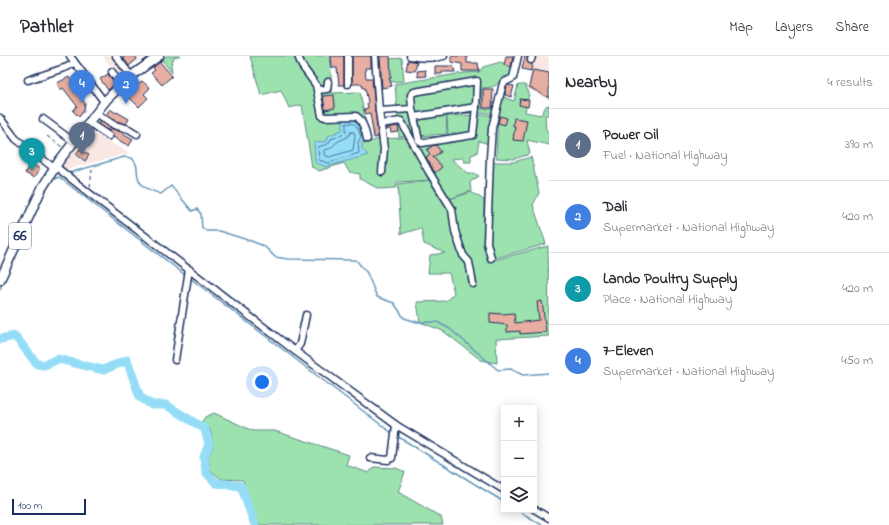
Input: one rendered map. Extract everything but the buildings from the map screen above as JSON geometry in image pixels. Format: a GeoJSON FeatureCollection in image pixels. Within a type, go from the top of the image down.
{"type":"FeatureCollection","features":[{"type":"Feature","properties":{"kind":"main road","name":"66"},"geometry":{"type":"LineString","coordinates":[[0,280],[35,203],[55,167],[88,122],[121,85],[157,57]]}},
{"type":"Feature","properties":{"kind":"street"},"geometry":{"type":"LineString","coordinates":[[70,56],[105,103]]}},
{"type":"Feature","properties":{"kind":"street"},"geometry":{"type":"LineString","coordinates":[[116,56],[131,76]]}},
{"type":"Feature","properties":{"kind":"street"},"geometry":{"type":"LineString","coordinates":[[298,56],[302,66],[316,85],[322,116],[356,116],[363,124],[367,139]]}},
{"type":"Feature","properties":{"kind":"street"},"geometry":{"type":"LineString","coordinates":[[348,56],[348,84]]}},
{"type":"Feature","properties":{"kind":"street"},"geometry":{"type":"LineString","coordinates":[[375,56],[379,111],[384,149],[382,172]]}},
{"type":"Feature","properties":{"kind":"street"},"geometry":{"type":"LineString","coordinates":[[410,56],[419,58],[436,58],[444,56]]}},
{"type":"Feature","properties":{"kind":"street"},"geometry":{"type":"LineString","coordinates":[[491,258],[487,243],[487,202],[492,128],[503,83],[513,78],[518,56]]}},
{"type":"Feature","properties":{"kind":"street"},"geometry":{"type":"LineString","coordinates":[[28,80],[67,67],[74,63]]}},
{"type":"Feature","properties":{"kind":"street"},"geometry":{"type":"LineString","coordinates":[[112,72],[121,85]]}},
{"type":"Feature","properties":{"kind":"street"},"geometry":{"type":"LineString","coordinates":[[477,81],[476,107],[474,135],[420,143],[412,109],[411,95],[414,92],[477,81]]}},
{"type":"Feature","properties":{"kind":"street"},"geometry":{"type":"LineString","coordinates":[[318,90],[327,89],[328,82]]}},
{"type":"Feature","properties":{"kind":"street"},"geometry":{"type":"LineString","coordinates":[[414,116],[476,107]]}},
{"type":"Feature","properties":{"kind":"street"},"geometry":{"type":"LineString","coordinates":[[379,111],[412,109]]}},
{"type":"Feature","properties":{"kind":"street"},"geometry":{"type":"LineString","coordinates":[[96,113],[114,126],[129,129],[137,134]]}},
{"type":"Feature","properties":{"kind":"street"},"geometry":{"type":"LineString","coordinates":[[0,118],[16,139],[189,269],[396,429],[501,488]]}},
{"type":"Feature","properties":{"kind":"street"},"geometry":{"type":"LineString","coordinates":[[43,119],[74,142]]}},
{"type":"Feature","properties":{"kind":"street"},"geometry":{"type":"LineString","coordinates":[[381,124],[401,121],[428,172],[452,209],[455,231],[463,255],[469,262],[473,284]]}},
{"type":"Feature","properties":{"kind":"street"},"geometry":{"type":"LineString","coordinates":[[88,122],[109,136]]}},
{"type":"Feature","properties":{"kind":"street"},"geometry":{"type":"LineString","coordinates":[[175,360],[189,269]]}},
{"type":"Feature","properties":{"kind":"street"},"geometry":{"type":"LineString","coordinates":[[295,351],[300,344],[306,315]]}},
{"type":"Feature","properties":{"kind":"street"},"geometry":{"type":"LineString","coordinates":[[370,458],[388,460],[392,458],[396,429]]}},
{"type":"Feature","properties":{"kind":"street"},"geometry":{"type":"LineString","coordinates":[[537,510],[549,518]]}},
{"type":"Feature","properties":{"kind":"path"},"geometry":{"type":"LineString","coordinates":[[47,136],[67,151]]}},
{"type":"Feature","properties":{"kind":"path"},"geometry":{"type":"LineString","coordinates":[[89,193],[92,170]]}},
{"type":"Feature","properties":{"kind":"shaded area"},"geometry":{"type":"Polygon","coordinates":[[[103,56],[145,56],[117,75],[103,56]]]}},
{"type":"Feature","properties":{"kind":"shaded area"},"geometry":{"type":"Polygon","coordinates":[[[534,56],[549,57],[549,100],[527,89],[534,56]]]}},
{"type":"Feature","properties":{"kind":"shaded area"},"geometry":{"type":"Polygon","coordinates":[[[89,131],[130,153],[65,170],[59,166],[89,131]]]}},
{"type":"Feature","properties":{"kind":"green space"},"geometry":{"type":"Polygon","coordinates":[[[166,56],[180,56],[174,58],[171,64],[172,73],[162,60],[166,56]]]}},
{"type":"Feature","properties":{"kind":"green space"},"geometry":{"type":"Polygon","coordinates":[[[250,56],[330,56],[332,93],[360,92],[369,140],[364,142],[365,144],[378,139],[448,136],[447,116],[493,116],[489,144],[479,141],[477,153],[471,155],[471,162],[464,162],[463,158],[451,159],[468,173],[474,173],[479,176],[470,182],[471,191],[444,201],[471,192],[484,200],[484,238],[488,239],[485,194],[487,166],[493,162],[513,162],[531,157],[539,193],[533,205],[546,244],[489,259],[487,262],[548,246],[549,336],[496,339],[497,363],[481,360],[443,331],[420,322],[417,302],[446,301],[454,293],[449,273],[428,273],[430,255],[445,253],[424,244],[421,228],[401,234],[398,184],[431,180],[397,182],[396,188],[379,189],[360,179],[360,174],[349,172],[344,163],[319,171],[312,167],[302,105],[289,108],[281,90],[261,95],[250,56]]]}},
{"type":"Feature","properties":{"kind":"green space"},"geometry":{"type":"Polygon","coordinates":[[[402,58],[404,81],[390,82],[388,59],[402,58]]]}},
{"type":"Feature","properties":{"kind":"green space"},"geometry":{"type":"Polygon","coordinates":[[[501,62],[512,68],[510,77],[503,76],[495,86],[482,88],[482,109],[494,109],[492,113],[446,114],[447,134],[399,137],[395,84],[479,72],[483,67],[501,62]]]}},
{"type":"Feature","properties":{"kind":"green space"},"geometry":{"type":"Polygon","coordinates":[[[518,85],[525,85],[529,93],[525,112],[541,115],[546,106],[549,105],[549,115],[545,115],[546,130],[549,132],[549,145],[527,140],[530,154],[514,159],[496,158],[498,115],[503,97],[514,101],[518,85]]]}},
{"type":"Feature","properties":{"kind":"green space"},"geometry":{"type":"Polygon","coordinates":[[[214,413],[253,431],[275,431],[349,455],[346,465],[369,473],[374,467],[396,468],[405,472],[398,492],[441,517],[443,525],[260,525],[254,518],[243,480],[221,479],[210,470],[208,458],[213,445],[210,429],[201,423],[205,417],[214,413]]]}},
{"type":"Feature","properties":{"kind":"water"},"geometry":{"type":"Polygon","coordinates":[[[353,119],[358,122],[362,128],[366,140],[362,142],[362,149],[368,155],[325,167],[317,164],[315,162],[314,143],[327,141],[328,136],[342,130],[343,122],[345,120],[353,119]]]}},
{"type":"Feature","properties":{"kind":"waterway"},"geometry":{"type":"LineString","coordinates":[[69,173],[124,157],[132,158],[137,166],[140,183],[148,189],[161,194],[171,186],[192,211],[197,209],[201,214],[202,228],[207,231],[219,231],[251,241],[264,246],[275,257],[288,259],[356,260],[367,273],[377,297],[394,303],[404,318],[417,322],[437,322],[450,329],[498,370],[511,369],[523,375],[549,373]]}},
{"type":"Feature","properties":{"kind":"waterway"},"geometry":{"type":"LineString","coordinates":[[43,195],[52,180],[59,177],[185,275]]}},
{"type":"Feature","properties":{"kind":"waterway"},"geometry":{"type":"LineString","coordinates":[[18,251],[30,224]]}},
{"type":"Feature","properties":{"kind":"waterway"},"geometry":{"type":"LineString","coordinates":[[190,278],[393,434]]}},
{"type":"Feature","properties":{"kind":"waterway"},"geometry":{"type":"LineString","coordinates":[[0,289],[3,282]]}},
{"type":"Feature","properties":{"kind":"waterway"},"geometry":{"type":"LineString","coordinates":[[0,339],[15,336],[37,364],[44,365],[58,359],[103,370],[127,360],[140,397],[152,405],[166,405],[205,429],[209,444],[204,457],[206,472],[216,483],[241,486],[255,525]]}},
{"type":"Feature","properties":{"kind":"waterway"},"geometry":{"type":"LineString","coordinates":[[397,436],[501,500]]}},
{"type":"Feature","properties":{"kind":"waterway"},"geometry":{"type":"LineString","coordinates":[[522,513],[542,525]]}},
{"type":"Feature","properties":{"kind":"place","name":"7-Eleven"},"geometry":{"type":"Point","coordinates":[82,103]}},
{"type":"Feature","properties":{"kind":"place","name":"Dali"},"geometry":{"type":"Point","coordinates":[126,104]}},
{"type":"Feature","properties":{"kind":"place","name":"Power Oil"},"geometry":{"type":"Point","coordinates":[82,155]}},
{"type":"Feature","properties":{"kind":"place","name":"Lando Poultry Supply"},"geometry":{"type":"Point","coordinates":[32,171]}}]}
